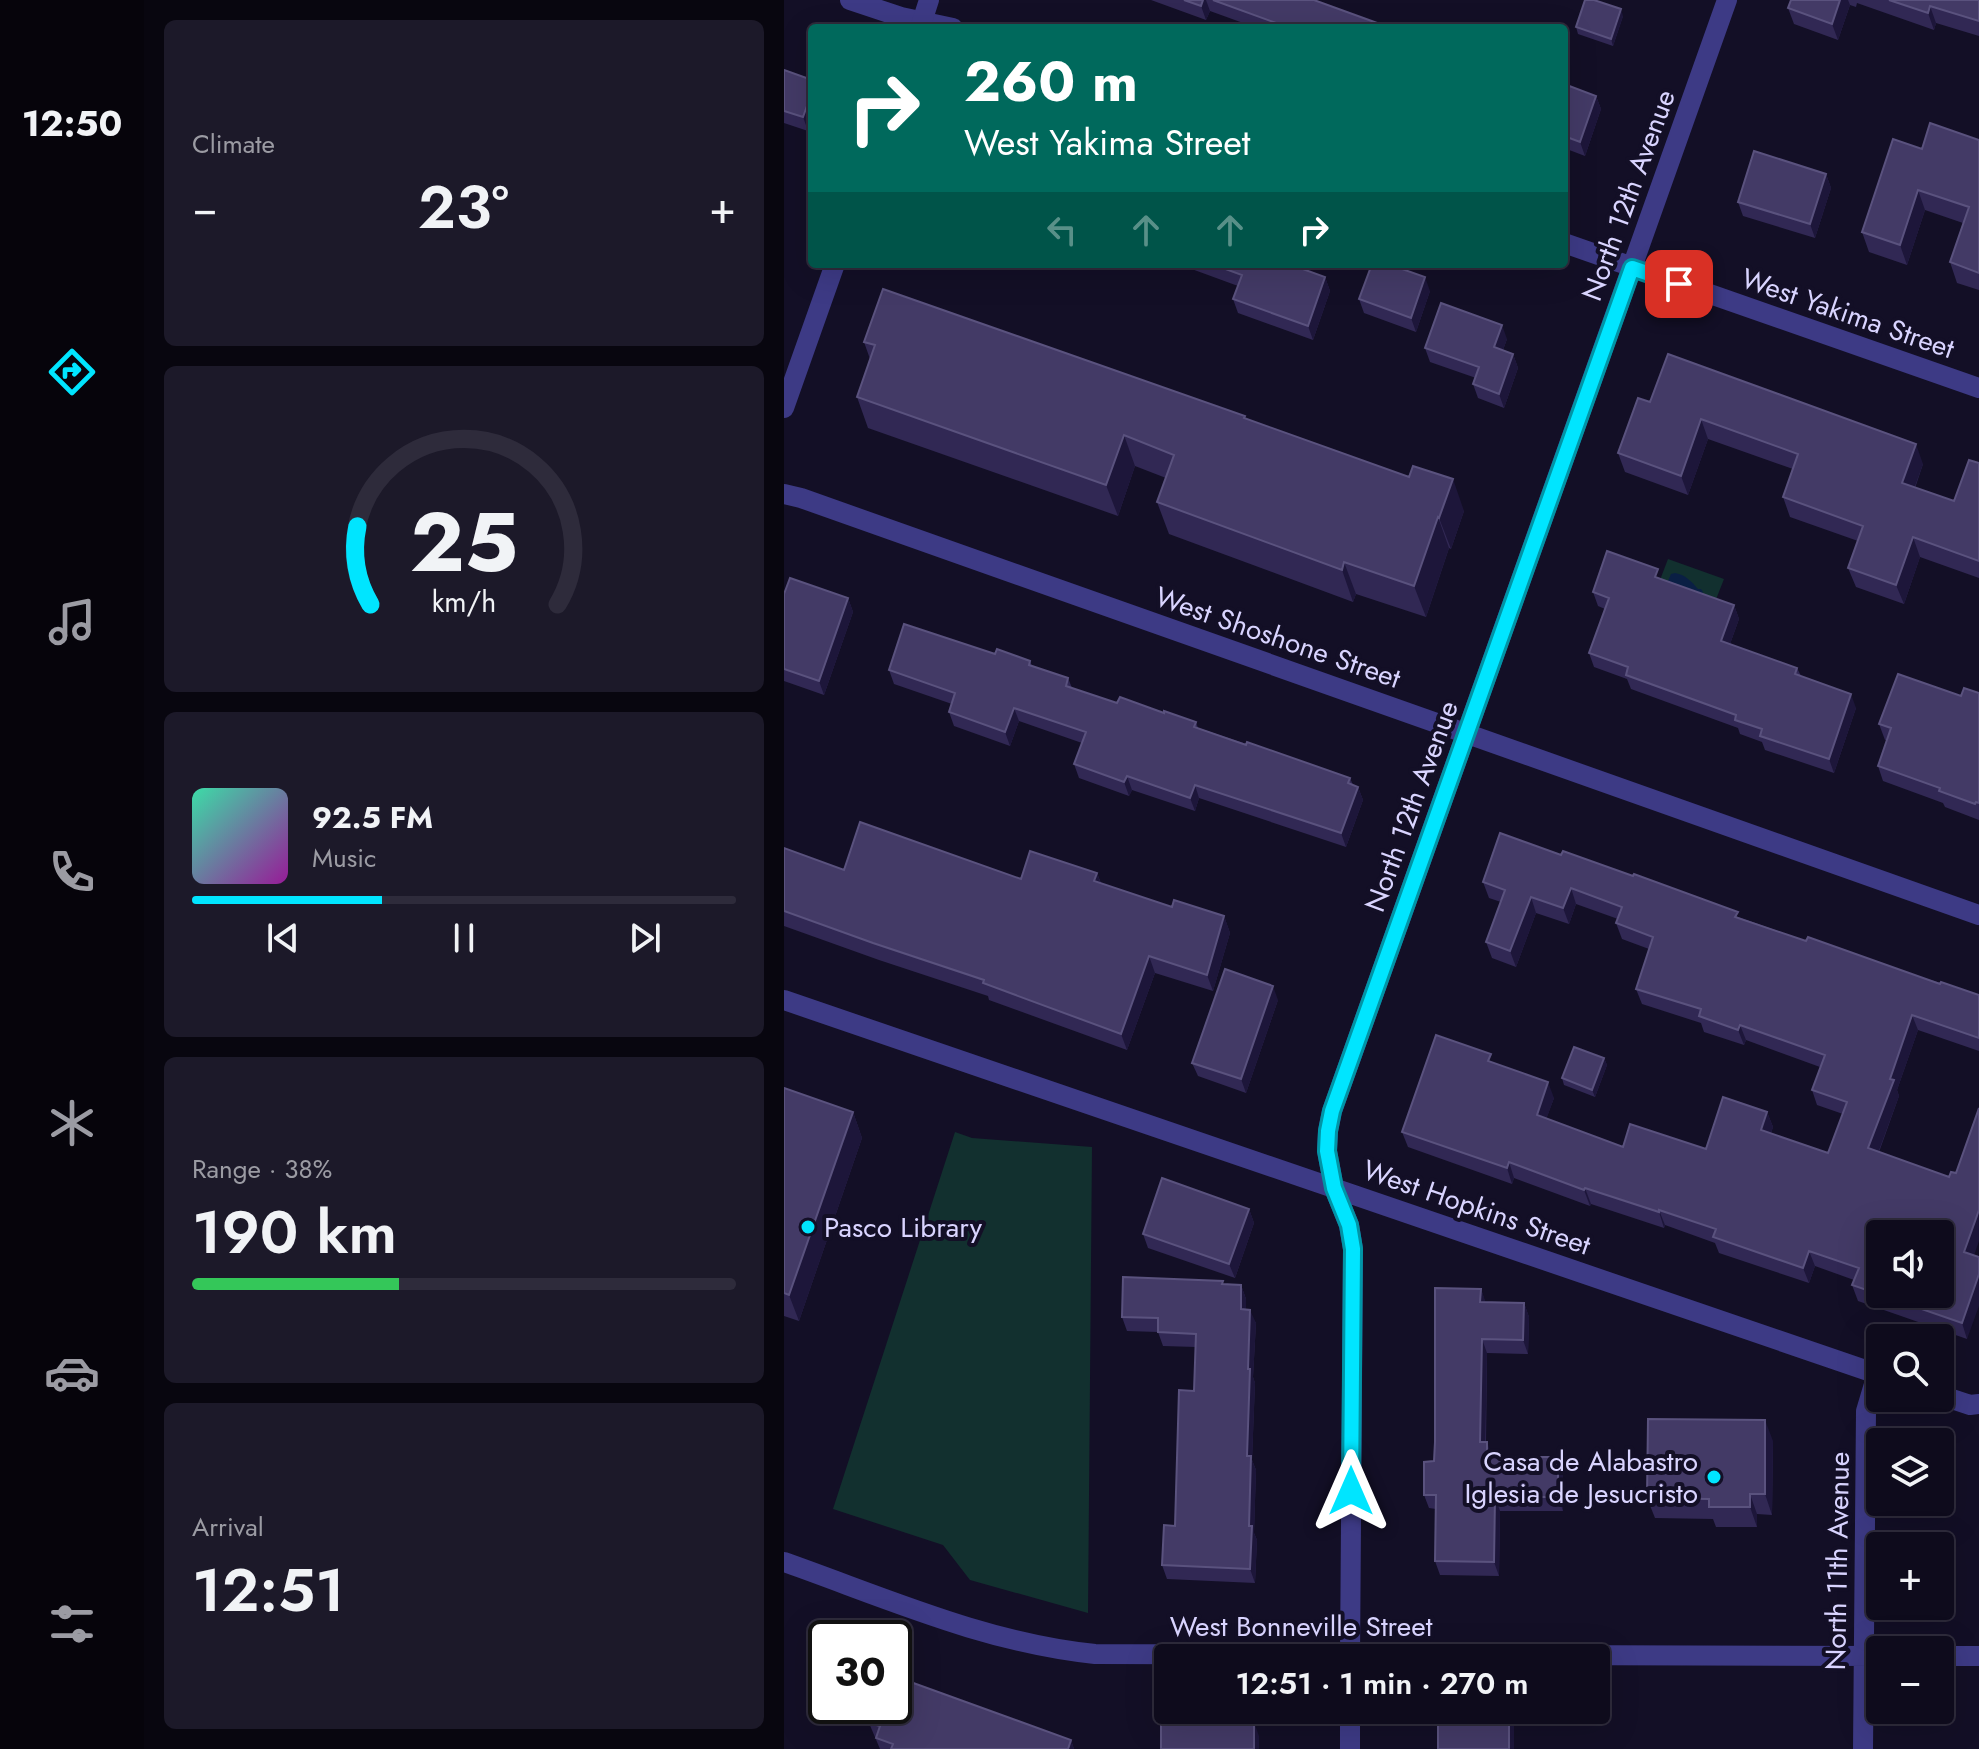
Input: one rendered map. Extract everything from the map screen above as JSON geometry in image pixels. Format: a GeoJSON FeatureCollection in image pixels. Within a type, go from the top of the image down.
{"type":"FeatureCollection","features":[{"type":"Feature","properties":{"kind":"street"},"geometry":{"type":"LineString","coordinates":[[850,0],[918,24]]}},
{"type":"Feature","properties":{"kind":"street"},"geometry":{"type":"LineString","coordinates":[[921,24],[929,0]]}},
{"type":"Feature","properties":{"kind":"street","name":"North 12th Avenue"},"geometry":{"type":"LineString","coordinates":[[1350,1644],[1353,1249],[1349,1225],[1334,1188],[1327,1151],[1332,1111],[1727,0]]}},
{"type":"Feature","properties":{"kind":"street","name":"West Yakima Street"},"geometry":{"type":"LineString","coordinates":[[1568,244],[1979,388]]}},
{"type":"Feature","properties":{"kind":"street"},"geometry":{"type":"LineString","coordinates":[[784,408],[834,268]]}},
{"type":"Feature","properties":{"kind":"street","name":"West Shoshone Street"},"geometry":{"type":"LineString","coordinates":[[784,494],[1979,915]]}},
{"type":"Feature","properties":{"kind":"street","name":"West Hopkins Street"},"geometry":{"type":"LineString","coordinates":[[784,1000],[1866,1371]]}},
{"type":"Feature","properties":{"kind":"street"},"geometry":{"type":"LineString","coordinates":[[1954,1400],[1970,1405],[1979,1404]]}},
{"type":"Feature","properties":{"kind":"street","name":"North 11th Avenue"},"geometry":{"type":"LineString","coordinates":[[1866,1412],[1872,1636]]}},
{"type":"Feature","properties":{"kind":"street","name":"West Bonneville Street"},"geometry":{"type":"LineString","coordinates":[[784,1562],[977,1631],[1018,1642],[1095,1654],[1154,1654]]}},
{"type":"Feature","properties":{"kind":"street","name":"West Bonneville Street"},"geometry":{"type":"LineString","coordinates":[[1610,1656],[1866,1656]]}},
{"type":"Feature","properties":{"kind":"street"},"geometry":{"type":"LineString","coordinates":[[1954,1656],[1979,1656]]}},
{"type":"Feature","properties":{"kind":"street","name":"North 11th Avenue"},"geometry":{"type":"LineString","coordinates":[[1863,1749],[1866,1718]]}},
{"type":"Feature","properties":{"kind":"street"},"geometry":{"type":"LineString","coordinates":[[1350,1724],[1350,1749]]}},
{"type":"Feature","properties":{"kind":"green space"},"geometry":{"type":"Polygon","coordinates":[[[1668,559],[1724,579],[1713,607],[1660,580],[1668,559]]]}},
{"type":"Feature","properties":{"kind":"green space"},"geometry":{"type":"Polygon","coordinates":[[[955,1132],[972,1138],[1092,1147],[1088,1613],[970,1580],[943,1545],[833,1509],[955,1132]]]}},
{"type":"Feature","properties":{"kind":"water"},"geometry":{"type":"Polygon","coordinates":[[[1675,573],[1701,589],[1701,595],[1667,583],[1671,574],[1675,573]]]}},
{"type":"Feature","properties":{"kind":"building"},"geometry":{"type":"Polygon","coordinates":[[[1184,0],[1203,0],[1201,6],[1184,0]]]}},
{"type":"Feature","properties":{"kind":"building"},"geometry":{"type":"Polygon","coordinates":[[[1213,0],[1314,0],[1380,24],[1279,24],[1213,0]]]}},
{"type":"Feature","properties":{"kind":"building"},"geometry":{"type":"Polygon","coordinates":[[[1585,0],[1621,9],[1611,39],[1576,27],[1585,0]]]}},
{"type":"Feature","properties":{"kind":"building"},"geometry":{"type":"Polygon","coordinates":[[[1791,0],[1840,0],[1832,24],[1788,8],[1791,0]]]}},
{"type":"Feature","properties":{"kind":"building"},"geometry":{"type":"Polygon","coordinates":[[[1889,0],[1979,0],[1979,21],[1930,6],[1928,13],[1889,0]]]}},
{"type":"Feature","properties":{"kind":"building"},"geometry":{"type":"Polygon","coordinates":[[[784,70],[808,79],[808,103],[803,117],[784,111],[784,70]]]}},
{"type":"Feature","properties":{"kind":"building"},"geometry":{"type":"Polygon","coordinates":[[[1568,86],[1596,96],[1580,142],[1568,138],[1568,86]]]}},
{"type":"Feature","properties":{"kind":"building"},"geometry":{"type":"Polygon","coordinates":[[[1930,123],[1979,140],[1979,273],[1950,262],[1969,207],[1918,190],[1900,245],[1862,232],[1893,139],[1922,149],[1930,123]]]}},
{"type":"Feature","properties":{"kind":"building"},"geometry":{"type":"Polygon","coordinates":[[[1754,151],[1826,174],[1810,224],[1738,202],[1754,151]]]}},
{"type":"Feature","properties":{"kind":"building"},"geometry":{"type":"Polygon","coordinates":[[[1223,268],[1300,268],[1325,277],[1308,326],[1233,299],[1242,275],[1223,268]]]}},
{"type":"Feature","properties":{"kind":"building"},"geometry":{"type":"Polygon","coordinates":[[[1371,268],[1399,268],[1425,277],[1411,318],[1359,299],[1371,268]]]}},
{"type":"Feature","properties":{"kind":"building"},"geometry":{"type":"Polygon","coordinates":[[[883,289],[1409,477],[1413,466],[1453,479],[1414,586],[1344,562],[1342,570],[1157,502],[1174,455],[1124,435],[1106,485],[857,397],[875,345],[864,342],[883,289]]]}},
{"type":"Feature","properties":{"kind":"building"},"geometry":{"type":"Polygon","coordinates":[[[1441,303],[1502,325],[1494,347],[1513,354],[1499,394],[1473,384],[1479,367],[1425,348],[1441,303]]]}},
{"type":"Feature","properties":{"kind":"building"},"geometry":{"type":"Polygon","coordinates":[[[1668,354],[1916,444],[1902,483],[1954,501],[1969,460],[1979,463],[1979,561],[1913,537],[1896,585],[1848,568],[1863,526],[1783,497],[1798,454],[1701,419],[1681,476],[1618,453],[1638,398],[1650,402],[1668,354]]]}},
{"type":"Feature","properties":{"kind":"building"},"geometry":{"type":"Polygon","coordinates":[[[1607,551],[1658,569],[1655,577],[1734,605],[1721,641],[1797,668],[1795,674],[1851,694],[1829,759],[1760,736],[1762,729],[1735,720],[1736,715],[1626,675],[1628,667],[1589,653],[1609,598],[1593,592],[1607,551]]]}},
{"type":"Feature","properties":{"kind":"building"},"geometry":{"type":"Polygon","coordinates":[[[790,578],[848,598],[819,681],[784,669],[784,594],[790,578]]]}},
{"type":"Feature","properties":{"kind":"building"},"geometry":{"type":"Polygon","coordinates":[[[904,624],[995,654],[997,649],[1030,661],[1029,665],[1068,678],[1066,686],[1117,703],[1120,697],[1164,711],[1196,722],[1194,727],[1350,778],[1348,783],[1358,787],[1341,833],[1195,785],[1190,798],[1127,776],[1124,782],[1074,764],[1086,732],[1014,708],[1005,732],[949,712],[955,693],[889,670],[904,624]]]}},
{"type":"Feature","properties":{"kind":"building"},"geometry":{"type":"Polygon","coordinates":[[[1898,674],[1961,696],[1964,688],[1979,693],[1979,803],[1939,791],[1940,788],[1878,766],[1891,728],[1879,724],[1898,674]]]}},
{"type":"Feature","properties":{"kind":"building"},"geometry":{"type":"Polygon","coordinates":[[[860,822],[1021,879],[1030,851],[1097,873],[1094,881],[1172,907],[1174,900],[1224,916],[1207,975],[1149,956],[1121,1034],[983,983],[984,980],[784,911],[784,848],[844,870],[860,822]]]}},
{"type":"Feature","properties":{"kind":"building"},"geometry":{"type":"Polygon","coordinates":[[[1500,833],[1561,855],[1563,851],[1634,874],[1738,912],[1735,917],[1806,941],[1808,937],[1979,995],[1979,1038],[1912,1015],[1890,1079],[1894,1080],[1868,1148],[1949,1177],[1951,1172],[1956,1173],[1979,1108],[1979,1210],[1964,1252],[1979,1257],[1979,1274],[1962,1323],[1919,1308],[1954,1308],[1954,1220],[1866,1220],[1866,1290],[1852,1285],[1859,1268],[1809,1251],[1803,1268],[1713,1237],[1716,1229],[1584,1190],[1509,1162],[1507,1168],[1402,1132],[1436,1035],[1491,1054],[1488,1061],[1548,1082],[1537,1115],[1623,1147],[1630,1124],[1706,1149],[1723,1097],[1767,1112],[1761,1130],[1828,1153],[1847,1102],[1812,1090],[1825,1055],[1740,1025],[1738,1030],[1699,1016],[1701,1009],[1636,989],[1653,937],[1616,923],[1622,907],[1571,888],[1563,908],[1531,897],[1510,951],[1486,942],[1505,890],[1483,882],[1500,833]]]}},
{"type":"Feature","properties":{"kind":"building"},"geometry":{"type":"Polygon","coordinates":[[[1225,969],[1273,986],[1241,1079],[1192,1063],[1225,969]]]}},
{"type":"Feature","properties":{"kind":"building"},"geometry":{"type":"Polygon","coordinates":[[[1574,1047],[1604,1058],[1592,1090],[1562,1078],[1574,1047]]]}},
{"type":"Feature","properties":{"kind":"building","name":"Pasco Library"},"geometry":{"type":"Polygon","coordinates":[[[784,1088],[853,1112],[789,1295],[784,1293],[784,1088]]]}},
{"type":"Feature","properties":{"kind":"building"},"geometry":{"type":"Polygon","coordinates":[[[1162,1178],[1249,1209],[1229,1264],[1143,1234],[1162,1178]]]}},
{"type":"Feature","properties":{"kind":"building"},"geometry":{"type":"Polygon","coordinates":[[[1123,1277],[1223,1281],[1222,1284],[1241,1285],[1241,1309],[1250,1310],[1247,1456],[1251,1456],[1250,1569],[1162,1565],[1164,1525],[1175,1526],[1179,1390],[1194,1391],[1196,1334],[1158,1332],[1158,1318],[1122,1317],[1123,1277]]]}},
{"type":"Feature","properties":{"kind":"building"},"geometry":{"type":"Polygon","coordinates":[[[1435,1288],[1481,1289],[1480,1302],[1524,1303],[1523,1340],[1482,1339],[1480,1442],[1487,1442],[1487,1457],[1558,1457],[1558,1497],[1495,1497],[1494,1562],[1435,1561],[1436,1495],[1424,1495],[1424,1462],[1434,1461],[1435,1288]]]}},
{"type":"Feature","properties":{"kind":"building","name":"Casa de Alabastro Iglesia de Jesucristo"},"geometry":{"type":"Polygon","coordinates":[[[1648,1419],[1765,1420],[1765,1494],[1750,1494],[1750,1507],[1709,1507],[1709,1499],[1647,1498],[1648,1419]]]}},
{"type":"Feature","properties":{"kind":"building"},"geometry":{"type":"Polygon","coordinates":[[[912,1683],[1071,1740],[1068,1749],[891,1749],[893,1744],[876,1738],[880,1726],[873,1724],[912,1724],[912,1683]]]}},
{"type":"Feature","properties":{"kind":"building"},"geometry":{"type":"Polygon","coordinates":[[[1161,1724],[1254,1724],[1254,1749],[1161,1749],[1161,1724]]]}},
{"type":"Feature","properties":{"kind":"building"},"geometry":{"type":"Polygon","coordinates":[[[1438,1724],[1509,1724],[1509,1749],[1438,1749],[1438,1724]]]}},
{"type":"Feature","properties":{"kind":"place","name":"Pasco Library"},"geometry":{"type":"Point","coordinates":[808,1227]}},
{"type":"Feature","properties":{"kind":"place","name":"Casa de Alabastro Iglesia de Jesucristo"},"geometry":{"type":"Point","coordinates":[1714,1477]}},
{"type":"Feature","properties":{"kind":"route"},"geometry":{"type":"LineString","coordinates":[[1351,1491],[1353,1249],[1349,1225],[1334,1188],[1327,1151],[1332,1111],[1632,268],[1679,284]]}}]}
